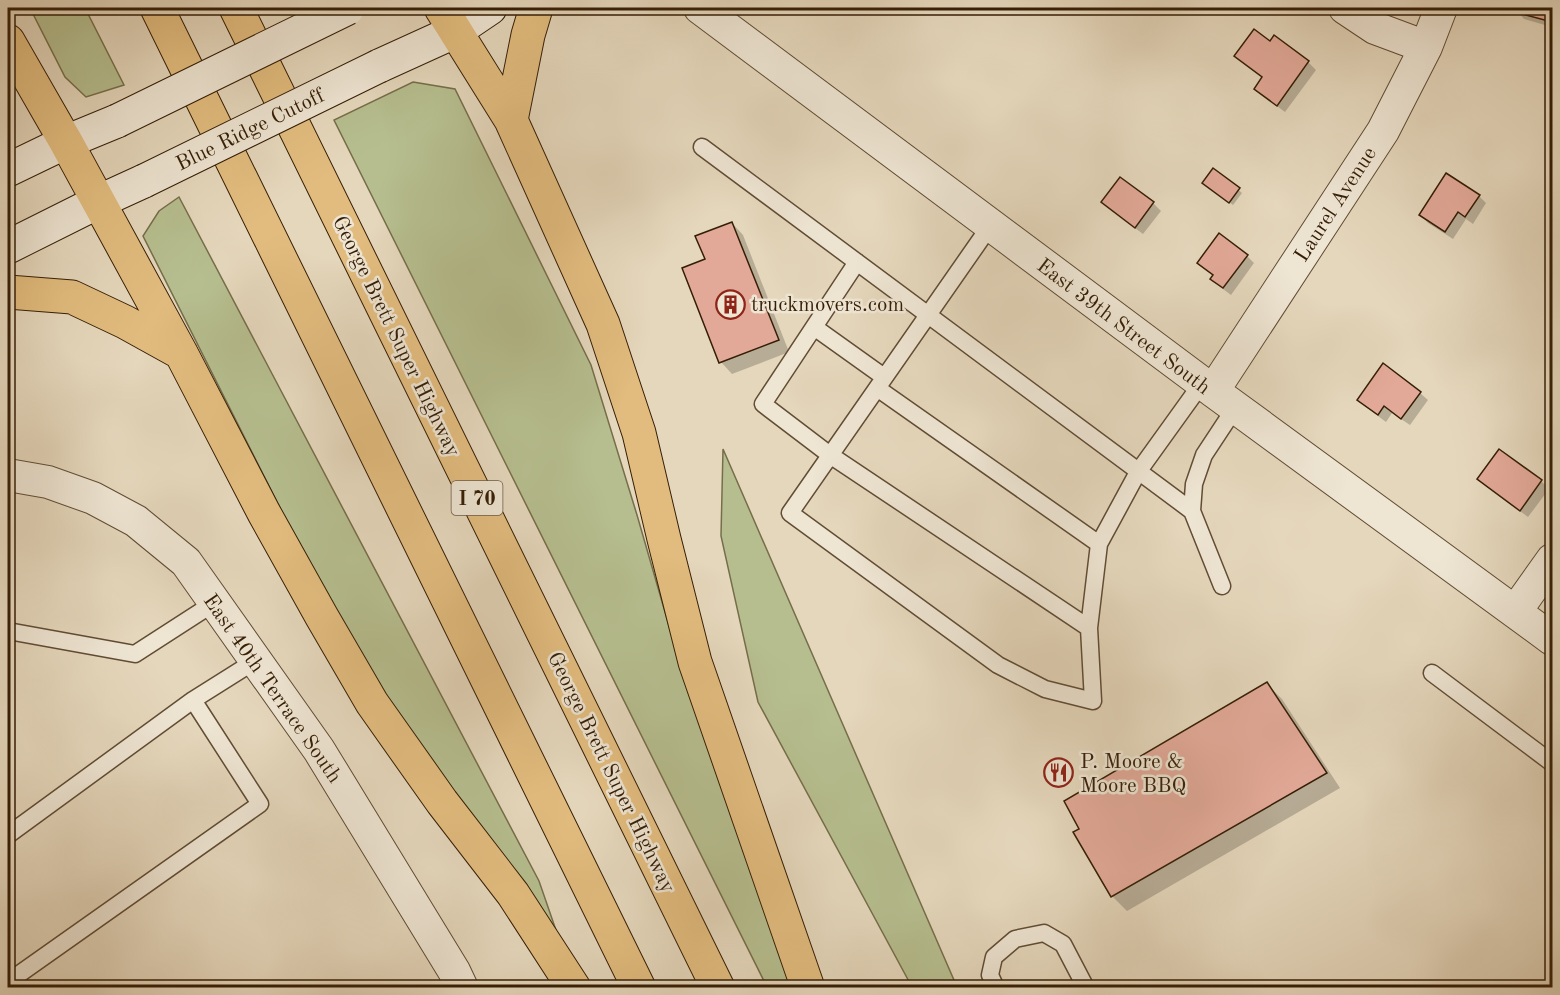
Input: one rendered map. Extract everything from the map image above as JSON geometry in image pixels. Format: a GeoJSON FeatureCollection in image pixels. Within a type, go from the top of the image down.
{"type":"FeatureCollection","features":[{"type":"Feature","properties":{"kind":"highway"},"geometry":{"type":"LineString","coordinates":[[157,8],[639,987]]}},
{"type":"Feature","properties":{"kind":"highway","name":"George Brett Super Highway"},"geometry":{"type":"LineString","coordinates":[[236,8],[718,987]]}},
{"type":"Feature","properties":{"kind":"highway"},"geometry":{"type":"LineString","coordinates":[[511,120],[528,35],[536,8]]}},
{"type":"Feature","properties":{"kind":"highway"},"geometry":{"type":"LineString","coordinates":[[448,19],[511,120],[603,324],[639,433],[695,662],[808,987]]}},
{"type":"Feature","properties":{"kind":"highway"},"geometry":{"type":"LineString","coordinates":[[8,41],[181,353],[264,513],[372,703],[442,802],[513,894],[574,987]]}},
{"type":"Feature","properties":{"kind":"highway"},"geometry":{"type":"LineString","coordinates":[[8,292],[72,297],[125,322],[181,353]]}},
{"type":"Feature","properties":{"kind":"main road"},"geometry":{"type":"LineString","coordinates":[[8,170],[117,121],[348,8]]}},
{"type":"Feature","properties":{"kind":"main road","name":"Blue Ridge Cutoff"},"geometry":{"type":"LineString","coordinates":[[8,247],[379,66],[448,19],[490,8]]}},
{"type":"Feature","properties":{"kind":"street","name":"East 39th Street South"},"geometry":{"type":"LineString","coordinates":[[700,8],[990,226],[1552,639]]}},
{"type":"Feature","properties":{"kind":"street"},"geometry":{"type":"LineString","coordinates":[[1345,8],[1375,28],[1426,47]]}},
{"type":"Feature","properties":{"kind":"street","name":"Laurel Avenue"},"geometry":{"type":"LineString","coordinates":[[1217,394],[1383,131],[1426,47],[1441,8]]}},
{"type":"Feature","properties":{"kind":"street","name":"East 40th Terrace South"},"geometry":{"type":"LineString","coordinates":[[8,475],[48,482],[93,498],[136,521],[186,562],[319,750],[462,987]]}},
{"type":"Feature","properties":{"kind":"street"},"geometry":{"type":"LineString","coordinates":[[1515,612],[1552,560]]}},
{"type":"Feature","properties":{"kind":"lane"},"geometry":{"type":"LineString","coordinates":[[702,147],[1192,511]]}},
{"type":"Feature","properties":{"kind":"lane"},"geometry":{"type":"LineString","coordinates":[[990,226],[790,513],[998,665],[1045,689],[1093,700],[1089,628],[1100,544],[1138,472],[1217,394]]}},
{"type":"Feature","properties":{"kind":"lane"},"geometry":{"type":"LineString","coordinates":[[857,262],[763,404],[830,455],[1089,628]]}},
{"type":"Feature","properties":{"kind":"lane"},"geometry":{"type":"LineString","coordinates":[[814,327],[881,383],[1100,544]]}},
{"type":"Feature","properties":{"kind":"lane"},"geometry":{"type":"LineString","coordinates":[[1217,394],[1204,455],[1194,484],[1192,511],[1222,586]]}},
{"type":"Feature","properties":{"kind":"lane"},"geometry":{"type":"LineString","coordinates":[[8,631],[135,654],[214,603]]}},
{"type":"Feature","properties":{"kind":"lane"},"geometry":{"type":"LineString","coordinates":[[8,835],[193,700],[255,661]]}},
{"type":"Feature","properties":{"kind":"lane"},"geometry":{"type":"LineString","coordinates":[[1432,673],[1552,763]]}},
{"type":"Feature","properties":{"kind":"lane"},"geometry":{"type":"LineString","coordinates":[[8,982],[260,804],[193,700]]}},
{"type":"Feature","properties":{"kind":"lane"},"geometry":{"type":"LineString","coordinates":[[996,987],[990,975],[994,957],[1015,939],[1044,933],[1063,944],[1086,987]]}},
{"type":"Feature","properties":{"kind":"green space"},"geometry":{"type":"Polygon","coordinates":[[[30,8],[85,8],[124,85],[86,97],[65,77],[30,8]]]}},
{"type":"Feature","properties":{"kind":"green space"},"geometry":{"type":"Polygon","coordinates":[[[413,82],[455,89],[591,365],[682,671],[791,987],[767,987],[334,120],[413,82]]]}},
{"type":"Feature","properties":{"kind":"green space"},"geometry":{"type":"Polygon","coordinates":[[[179,197],[539,881],[558,936],[404,727],[335,617],[143,236],[159,211],[179,197]]]}},
{"type":"Feature","properties":{"kind":"green space"},"geometry":{"type":"Polygon","coordinates":[[[723,449],[957,987],[912,987],[758,702],[721,536],[723,449]]]}},
{"type":"Feature","properties":{"kind":"building"},"geometry":{"type":"Polygon","coordinates":[[[1516,8],[1552,8],[1552,22],[1515,12],[1516,8]]]}},
{"type":"Feature","properties":{"kind":"building"},"geometry":{"type":"Polygon","coordinates":[[[1254,29],[1270,41],[1274,35],[1309,61],[1277,106],[1254,89],[1262,77],[1234,56],[1254,29]]]}},
{"type":"Feature","properties":{"kind":"building"},"geometry":{"type":"Polygon","coordinates":[[[1213,168],[1240,188],[1229,203],[1202,183],[1213,168]]]}},
{"type":"Feature","properties":{"kind":"building"},"geometry":{"type":"Polygon","coordinates":[[[1446,173],[1480,195],[1465,217],[1458,212],[1445,232],[1419,215],[1446,173]]]}},
{"type":"Feature","properties":{"kind":"building"},"geometry":{"type":"Polygon","coordinates":[[[1120,177],[1154,202],[1135,228],[1101,202],[1120,177]]]}},
{"type":"Feature","properties":{"kind":"building","name":"truckmovers.com"},"geometry":{"type":"Polygon","coordinates":[[[732,222],[779,340],[719,363],[682,268],[705,259],[695,236],[732,222]]]}},
{"type":"Feature","properties":{"kind":"building"},"geometry":{"type":"Polygon","coordinates":[[[1219,233],[1248,255],[1223,288],[1210,279],[1213,275],[1197,263],[1219,233]]]}},
{"type":"Feature","properties":{"kind":"building"},"geometry":{"type":"Polygon","coordinates":[[[1383,363],[1421,392],[1401,419],[1384,406],[1378,415],[1357,400],[1383,363]]]}},
{"type":"Feature","properties":{"kind":"building"},"geometry":{"type":"Polygon","coordinates":[[[1499,449],[1542,480],[1520,511],[1477,479],[1499,449]]]}},
{"type":"Feature","properties":{"kind":"building"},"geometry":{"type":"Polygon","coordinates":[[[1267,682],[1327,773],[1111,897],[1073,832],[1079,829],[1064,801],[1267,682]]]}},
{"type":"Feature","properties":{"kind":"place","name":"truckmovers.com"},"geometry":{"type":"Point","coordinates":[730,304]}},
{"type":"Feature","properties":{"kind":"place","name":"P. Moore & Moore BBQ"},"geometry":{"type":"Point","coordinates":[1059,773]}}]}
